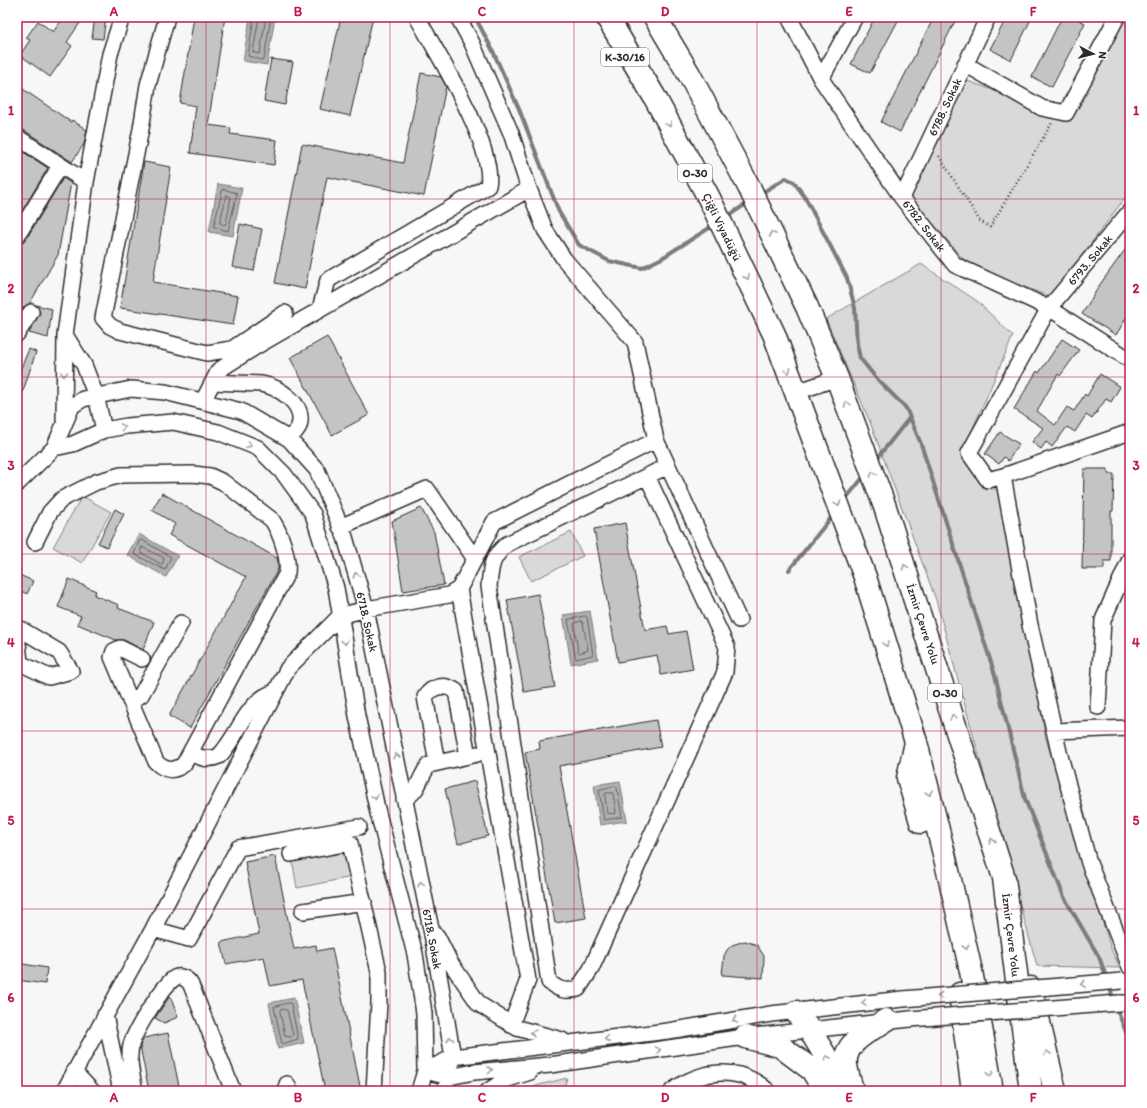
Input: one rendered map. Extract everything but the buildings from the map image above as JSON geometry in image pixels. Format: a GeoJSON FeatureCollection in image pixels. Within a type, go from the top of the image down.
{"type":"FeatureCollection","features":[{"type":"Feature","properties":{"kind":"highway","name":"K-30/16"},"geometry":{"type":"LineString","coordinates":[[596,17],[654,96]]}},
{"type":"Feature","properties":{"kind":"highway","name":"Çiğli Viyadüğü"},"geometry":{"type":"LineString","coordinates":[[608,17],[654,96],[709,198],[774,334],[797,392]]}},
{"type":"Feature","properties":{"kind":"highway","name":"O-30"},"geometry":{"type":"LineString","coordinates":[[655,17],[689,74]]}},
{"type":"Feature","properties":{"kind":"highway"},"geometry":{"type":"LineString","coordinates":[[662,17],[689,74]]}},
{"type":"Feature","properties":{"kind":"highway","name":"İzmir Çevre Yolu"},"geometry":{"type":"LineString","coordinates":[[689,74],[749,187],[807,307],[837,378],[885,507],[1004,878],[1031,1091]]}},
{"type":"Feature","properties":{"kind":"highway","name":"O-30"},"geometry":{"type":"LineString","coordinates":[[797,392],[865,577],[916,742],[972,971],[992,1091]]}},
{"type":"Feature","properties":{"kind":"highway"},"geometry":{"type":"LineString","coordinates":[[916,742],[908,778],[928,842],[948,930],[962,1003],[973,1091]]}},
{"type":"Feature","properties":{"kind":"highway"},"geometry":{"type":"LineString","coordinates":[[1004,878],[1055,1091]]}},
{"type":"Feature","properties":{"kind":"highway"},"geometry":{"type":"LineString","coordinates":[[852,1091],[845,1064],[848,1050],[858,1038],[886,1020]]}},
{"type":"Feature","properties":{"kind":"highway"},"geometry":{"type":"LineString","coordinates":[[800,1024],[800,1051],[825,1091]]}},
{"type":"Feature","properties":{"kind":"highway"},"geometry":{"type":"LineString","coordinates":[[800,1024],[848,1091]]}},
{"type":"Feature","properties":{"kind":"highway"},"geometry":{"type":"LineString","coordinates":[[745,1037],[780,1046],[812,1070]]}},
{"type":"Feature","properties":{"kind":"street"},"geometry":{"type":"LineString","coordinates":[[73,444],[64,422],[65,335],[86,182],[110,54],[122,17]]}},
{"type":"Feature","properties":{"kind":"street"},"geometry":{"type":"LineString","coordinates":[[167,17],[148,85],[141,129],[104,318],[110,326],[120,331],[207,353],[232,349],[285,313]]}},
{"type":"Feature","properties":{"kind":"street"},"geometry":{"type":"LineString","coordinates":[[320,309],[328,280],[488,186],[489,176],[481,141],[457,88],[416,17]]}},
{"type":"Feature","properties":{"kind":"street"},"geometry":{"type":"LineString","coordinates":[[458,17],[472,43],[511,133],[529,189],[545,230],[564,259],[635,342],[656,440],[739,620]]}},
{"type":"Feature","properties":{"kind":"street","name":"6782. Sokak"},"geometry":{"type":"LineString","coordinates":[[789,17],[821,79],[902,198],[955,265],[1049,308],[1130,360]]}},
{"type":"Feature","properties":{"kind":"street"},"geometry":{"type":"LineString","coordinates":[[821,79],[855,17]]}},
{"type":"Feature","properties":{"kind":"street","name":"6788. Sokak"},"geometry":{"type":"LineString","coordinates":[[902,198],[988,17]]}},
{"type":"Feature","properties":{"kind":"street"},"geometry":{"type":"LineString","coordinates":[[966,64],[1042,108],[1066,113],[1117,17]]}},
{"type":"Feature","properties":{"kind":"street"},"geometry":{"type":"LineString","coordinates":[[18,139],[86,182]]}},
{"type":"Feature","properties":{"kind":"street"},"geometry":{"type":"LineString","coordinates":[[17,236],[60,166]]}},
{"type":"Feature","properties":{"kind":"street"},"geometry":{"type":"LineString","coordinates":[[203,401],[219,370],[320,309],[529,189]]}},
{"type":"Feature","properties":{"kind":"street","name":"6793. Sokak"},"geometry":{"type":"LineString","coordinates":[[1003,476],[988,480],[969,452],[1049,308],[1130,211]]}},
{"type":"Feature","properties":{"kind":"street"},"geometry":{"type":"LineString","coordinates":[[17,334],[31,312]]}},
{"type":"Feature","properties":{"kind":"street"},"geometry":{"type":"LineString","coordinates":[[65,335],[84,365],[96,396],[104,430]]}},
{"type":"Feature","properties":{"kind":"street"},"geometry":{"type":"LineString","coordinates":[[797,392],[837,378]]}},
{"type":"Feature","properties":{"kind":"street"},"geometry":{"type":"LineString","coordinates":[[213,382],[269,385],[284,392],[295,406],[299,418],[298,427],[289,439]]}},
{"type":"Feature","properties":{"kind":"street","name":"6718. Sokak"},"geometry":{"type":"LineString","coordinates":[[17,484],[54,448],[72,406],[83,399],[131,389],[165,392],[241,411],[289,439],[317,470],[340,527],[366,609],[429,922],[453,1057],[447,1084]]}},
{"type":"Feature","properties":{"kind":"street","name":"6718. Sokak"},"geometry":{"type":"LineString","coordinates":[[54,448],[73,444],[104,430],[174,422],[218,432],[258,448],[284,474],[313,514],[336,588],[357,716],[415,954],[424,1013],[425,1071],[419,1091]]}},
{"type":"Feature","properties":{"kind":"street"},"geometry":{"type":"LineString","coordinates":[[1130,432],[1003,476],[1030,625],[1054,731],[1089,863],[1130,968]]}},
{"type":"Feature","properties":{"kind":"street"},"geometry":{"type":"LineString","coordinates":[[64,1091],[153,929],[288,668],[340,616],[366,609],[450,595],[459,588],[494,522],[656,440]]}},
{"type":"Feature","properties":{"kind":"street"},"geometry":{"type":"LineString","coordinates":[[647,476],[726,647],[725,672],[591,969],[578,989],[566,991],[558,989],[549,982],[489,586],[491,565],[496,553],[507,544],[647,476],[668,466]]}},
{"type":"Feature","properties":{"kind":"street"},"geometry":{"type":"LineString","coordinates":[[35,542],[50,512],[62,499],[96,482],[122,475],[193,474],[210,476],[223,482],[272,520],[287,559],[287,573],[184,764],[180,768],[170,770],[160,766],[156,762],[113,661],[112,654],[120,648],[142,659]]}},
{"type":"Feature","properties":{"kind":"street"},"geometry":{"type":"LineString","coordinates":[[340,527],[427,489],[475,559]]}},
{"type":"Feature","properties":{"kind":"street"},"geometry":{"type":"LineString","coordinates":[[1098,707],[1102,620],[1130,559]]}},
{"type":"Feature","properties":{"kind":"street"},"geometry":{"type":"LineString","coordinates":[[459,588],[528,980],[511,1025]]}},
{"type":"Feature","properties":{"kind":"street"},"geometry":{"type":"LineString","coordinates":[[130,701],[141,695],[181,623]]}},
{"type":"Feature","properties":{"kind":"street"},"geometry":{"type":"LineString","coordinates":[[17,627],[60,652],[71,671],[49,677],[20,663],[17,633]]}},
{"type":"Feature","properties":{"kind":"street"},"geometry":{"type":"LineString","coordinates":[[436,763],[425,697],[432,690],[440,686],[452,688],[456,691],[468,756]]}},
{"type":"Feature","properties":{"kind":"street"},"geometry":{"type":"LineString","coordinates":[[190,753],[203,759],[219,756],[255,704],[265,696],[275,692]]}},
{"type":"Feature","properties":{"kind":"street"},"geometry":{"type":"LineString","coordinates":[[1054,731],[1130,728]]}},
{"type":"Feature","properties":{"kind":"street"},"geometry":{"type":"LineString","coordinates":[[404,799],[416,791],[422,774],[429,765],[488,752]]}},
{"type":"Feature","properties":{"kind":"street"},"geometry":{"type":"LineString","coordinates":[[153,929],[189,939],[238,848],[359,827]]}},
{"type":"Feature","properties":{"kind":"street"},"geometry":{"type":"LineString","coordinates":[[291,854],[350,843],[377,960],[379,984],[374,1091]]}},
{"type":"Feature","properties":{"kind":"street"},"geometry":{"type":"LineString","coordinates":[[303,911],[364,902]]}},
{"type":"Feature","properties":{"kind":"street"},"geometry":{"type":"LineString","coordinates":[[429,922],[450,962],[479,1004],[517,1028],[571,1043]]}},
{"type":"Feature","properties":{"kind":"street"},"geometry":{"type":"LineString","coordinates":[[135,1091],[130,1061],[132,1041],[157,999],[174,978],[178,977],[187,979],[191,985],[233,1091]]}},
{"type":"Feature","properties":{"kind":"street"},"geometry":{"type":"LineString","coordinates":[[425,1071],[447,1084],[496,1069],[550,1066],[745,1037],[903,999],[1126,981]]}},
{"type":"Feature","properties":{"kind":"street"},"geometry":{"type":"LineString","coordinates":[[425,1071],[453,1057],[655,1033],[771,1014],[800,1024],[910,1019],[1124,1003]]}},
{"type":"Feature","properties":{"kind":"street"},"geometry":{"type":"LineString","coordinates":[[105,1015],[121,1091]]}},
{"type":"Feature","properties":{"kind":"street"},"geometry":{"type":"LineString","coordinates":[[488,1091],[505,1080],[550,1066]]}},
{"type":"Feature","properties":{"kind":"street"},"geometry":{"type":"LineString","coordinates":[[74,1072],[92,1091]]}},
{"type":"Feature","properties":{"kind":"street"},"geometry":{"type":"LineString","coordinates":[[672,1091],[697,1077],[706,1074],[725,1072],[746,1077],[768,1091]]}},
{"type":"Feature","properties":{"kind":"path"},"geometry":{"type":"LineString","coordinates":[[939,156],[980,221],[990,227],[1059,112]]}},
{"type":"Feature","properties":{"kind":"shaded area"},"geometry":{"type":"Polygon","coordinates":[[[1124,17],[1130,17],[1130,191],[1051,297],[969,266],[909,195],[965,80],[1068,117],[1124,17]]]}},
{"type":"Feature","properties":{"kind":"shaded area"},"geometry":{"type":"Polygon","coordinates":[[[921,264],[977,301],[1013,336],[964,449],[985,488],[1002,490],[1046,739],[1111,949],[1120,968],[1037,966],[936,600],[870,422],[826,319],[921,264]]]}},
{"type":"Feature","properties":{"kind":"shaded area"},"geometry":{"type":"Polygon","coordinates":[[[82,496],[111,512],[82,563],[53,547],[82,496]]]}},
{"type":"Feature","properties":{"kind":"shaded area"},"geometry":{"type":"Polygon","coordinates":[[[571,532],[583,556],[531,581],[519,557],[571,532]]]}},
{"type":"Feature","properties":{"kind":"shaded area"},"geometry":{"type":"Polygon","coordinates":[[[347,849],[352,877],[297,888],[292,859],[347,849]]]}},
{"type":"Feature","properties":{"kind":"shaded area"},"geometry":{"type":"Polygon","coordinates":[[[567,1078],[563,1091],[518,1091],[519,1090],[567,1078]]]}},
{"type":"Feature","properties":{"kind":"water"},"geometry":{"type":"Polygon","coordinates":[[[250,17],[275,17],[267,65],[243,61],[250,17]]]}},
{"type":"Feature","properties":{"kind":"water"},"geometry":{"type":"Polygon","coordinates":[[[218,184],[242,188],[233,236],[209,232],[218,184]]]}},
{"type":"Feature","properties":{"kind":"water"},"geometry":{"type":"Polygon","coordinates":[[[139,534],[178,556],[166,577],[127,555],[139,534]]]}},
{"type":"Feature","properties":{"kind":"water"},"geometry":{"type":"Polygon","coordinates":[[[590,611],[598,659],[571,664],[563,615],[590,611]]]}},
{"type":"Feature","properties":{"kind":"water"},"geometry":{"type":"Polygon","coordinates":[[[620,781],[627,821],[600,825],[594,785],[620,781]]]}},
{"type":"Feature","properties":{"kind":"water"},"geometry":{"type":"Polygon","coordinates":[[[294,998],[304,1043],[278,1049],[269,1003],[294,998]]]}},
{"type":"Feature","properties":{"kind":"waterway"},"geometry":{"type":"LineString","coordinates":[[475,17],[492,49],[519,109],[559,212],[579,245],[609,261],[642,268],[662,258],[714,225]]}},
{"type":"Feature","properties":{"kind":"waterway"},"geometry":{"type":"LineString","coordinates":[[760,194],[786,178],[794,182],[805,197],[847,278],[855,308],[857,344],[860,358],[876,378],[906,408],[921,444],[995,675],[1025,799],[1064,897],[1099,957],[1107,979]]}},
{"type":"Feature","properties":{"kind":"waterway"},"geometry":{"type":"LineString","coordinates":[[725,218],[749,202]]}},
{"type":"Feature","properties":{"kind":"waterway"},"geometry":{"type":"LineString","coordinates":[[875,461],[910,417]]}},
{"type":"Feature","properties":{"kind":"waterway"},"geometry":{"type":"LineString","coordinates":[[844,501],[865,475]]}},
{"type":"Feature","properties":{"kind":"waterway"},"geometry":{"type":"LineString","coordinates":[[789,570],[834,514]]}},
{"type":"Feature","properties":{"kind":"waterway"},"geometry":{"type":"LineString","coordinates":[[1109,986],[1114,1000]]}},
{"type":"Feature","properties":{"kind":"waterway"},"geometry":{"type":"LineString","coordinates":[[1116,1007],[1130,1042]]}}]}
